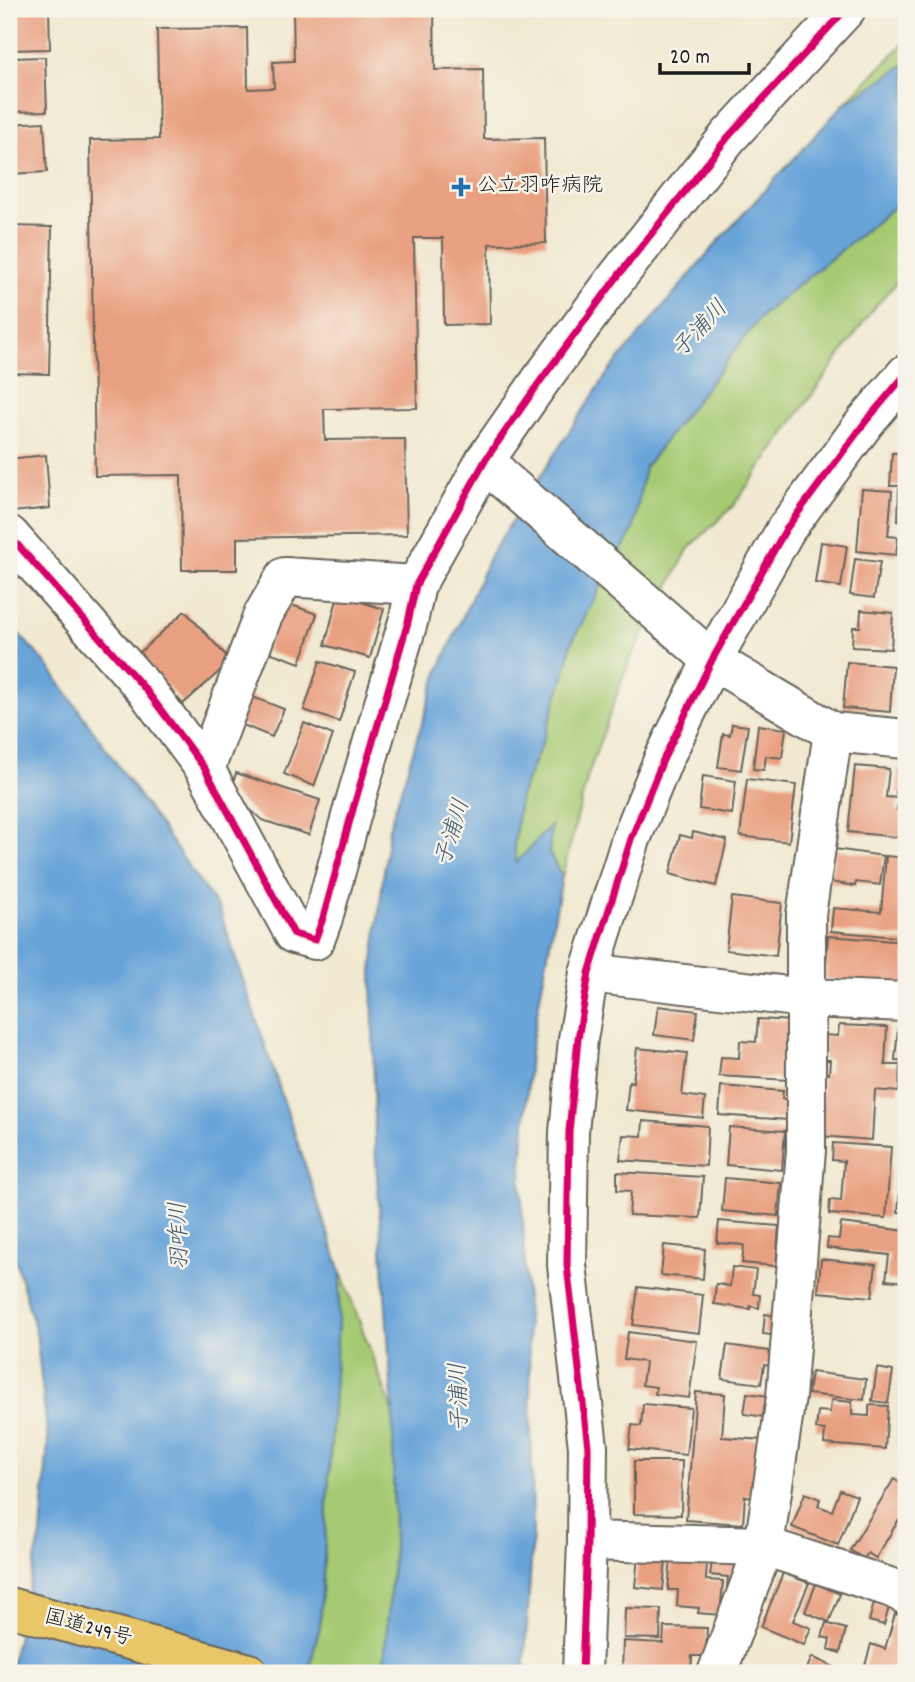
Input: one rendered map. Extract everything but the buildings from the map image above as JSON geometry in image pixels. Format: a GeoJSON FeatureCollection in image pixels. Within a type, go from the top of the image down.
{"type":"FeatureCollection","features":[{"type":"Feature","properties":{"kind":"highway","name":"国道249号"},"geometry":{"type":"LineString","coordinates":[[9,1607],[249,1673]]}},
{"type":"Feature","properties":{"kind":"street"},"geometry":{"type":"LineString","coordinates":[[9,535],[146,690],[205,769],[294,934],[315,940],[408,622],[416,585],[495,469],[541,380],[618,276],[728,138],[846,9]]}},
{"type":"Feature","properties":{"kind":"street"},"geometry":{"type":"LineString","coordinates":[[582,1673],[588,1447],[566,1265],[569,1132],[578,1039],[589,973],[631,839],[703,653],[786,529],[866,421],[906,374]]}},
{"type":"Feature","properties":{"kind":"street"},"geometry":{"type":"LineString","coordinates":[[495,469],[703,653],[833,732],[906,739]]}},
{"type":"Feature","properties":{"kind":"street"},"geometry":{"type":"LineString","coordinates":[[205,769],[263,615],[285,578],[416,585]]}},
{"type":"Feature","properties":{"kind":"street"},"geometry":{"type":"LineString","coordinates":[[717,1673],[764,1546],[786,1397],[806,1150],[806,915],[833,732]]}},
{"type":"Feature","properties":{"kind":"street"},"geometry":{"type":"LineString","coordinates":[[589,973],[806,998],[906,1002]]}},
{"type":"Feature","properties":{"kind":"street"},"geometry":{"type":"LineString","coordinates":[[587,1541],[764,1546],[902,1581]]}},
{"type":"Feature","properties":{"kind":"green space"},"geometry":{"type":"Polygon","coordinates":[[[906,41],[906,64],[843,105],[906,41]]]}},
{"type":"Feature","properties":{"kind":"green space"},"geometry":{"type":"Polygon","coordinates":[[[906,197],[906,272],[873,309],[733,506],[689,548],[629,661],[588,775],[562,877],[549,853],[551,826],[516,864],[514,843],[520,796],[542,743],[565,673],[571,644],[633,530],[645,467],[762,315],[906,197]]]}},
{"type":"Feature","properties":{"kind":"green space"},"geometry":{"type":"Polygon","coordinates":[[[341,1272],[393,1412],[394,1548],[383,1673],[308,1673],[320,1626],[341,1272]]]}},
{"type":"Feature","properties":{"kind":"water","name":"子浦川"},"geometry":{"type":"Polygon","coordinates":[[[906,64],[906,197],[762,315],[645,467],[633,530],[571,644],[565,673],[542,743],[520,796],[514,843],[516,863],[551,825],[549,853],[562,877],[530,1052],[521,1181],[530,1375],[533,1530],[524,1673],[383,1673],[394,1548],[393,1412],[375,1145],[372,971],[389,828],[438,672],[490,556],[609,371],[714,246],[843,105],[906,64]]]}},
{"type":"Feature","properties":{"kind":"water","name":"羽咋川"},"geometry":{"type":"Polygon","coordinates":[[[9,623],[48,666],[220,911],[341,1272],[320,1626],[308,1673],[9,1673],[41,1535],[48,1440],[36,1332],[9,1238],[9,623]]]}},
{"type":"Feature","properties":{"kind":"cycle path"},"geometry":{"type":"LineString","coordinates":[[9,535],[146,690],[205,769],[294,934],[315,940],[408,622],[416,585],[486,459],[618,276],[728,137],[846,9]]}},
{"type":"Feature","properties":{"kind":"cycle path"},"geometry":{"type":"LineString","coordinates":[[582,1673],[588,1447],[567,1265],[569,1132],[578,1039],[589,973],[631,839],[663,760],[712,660],[786,529],[866,421],[906,374]]}},
{"type":"Feature","properties":{"kind":"place","name":"公立羽咋病院"},"geometry":{"type":"Point","coordinates":[461,187]}}]}
